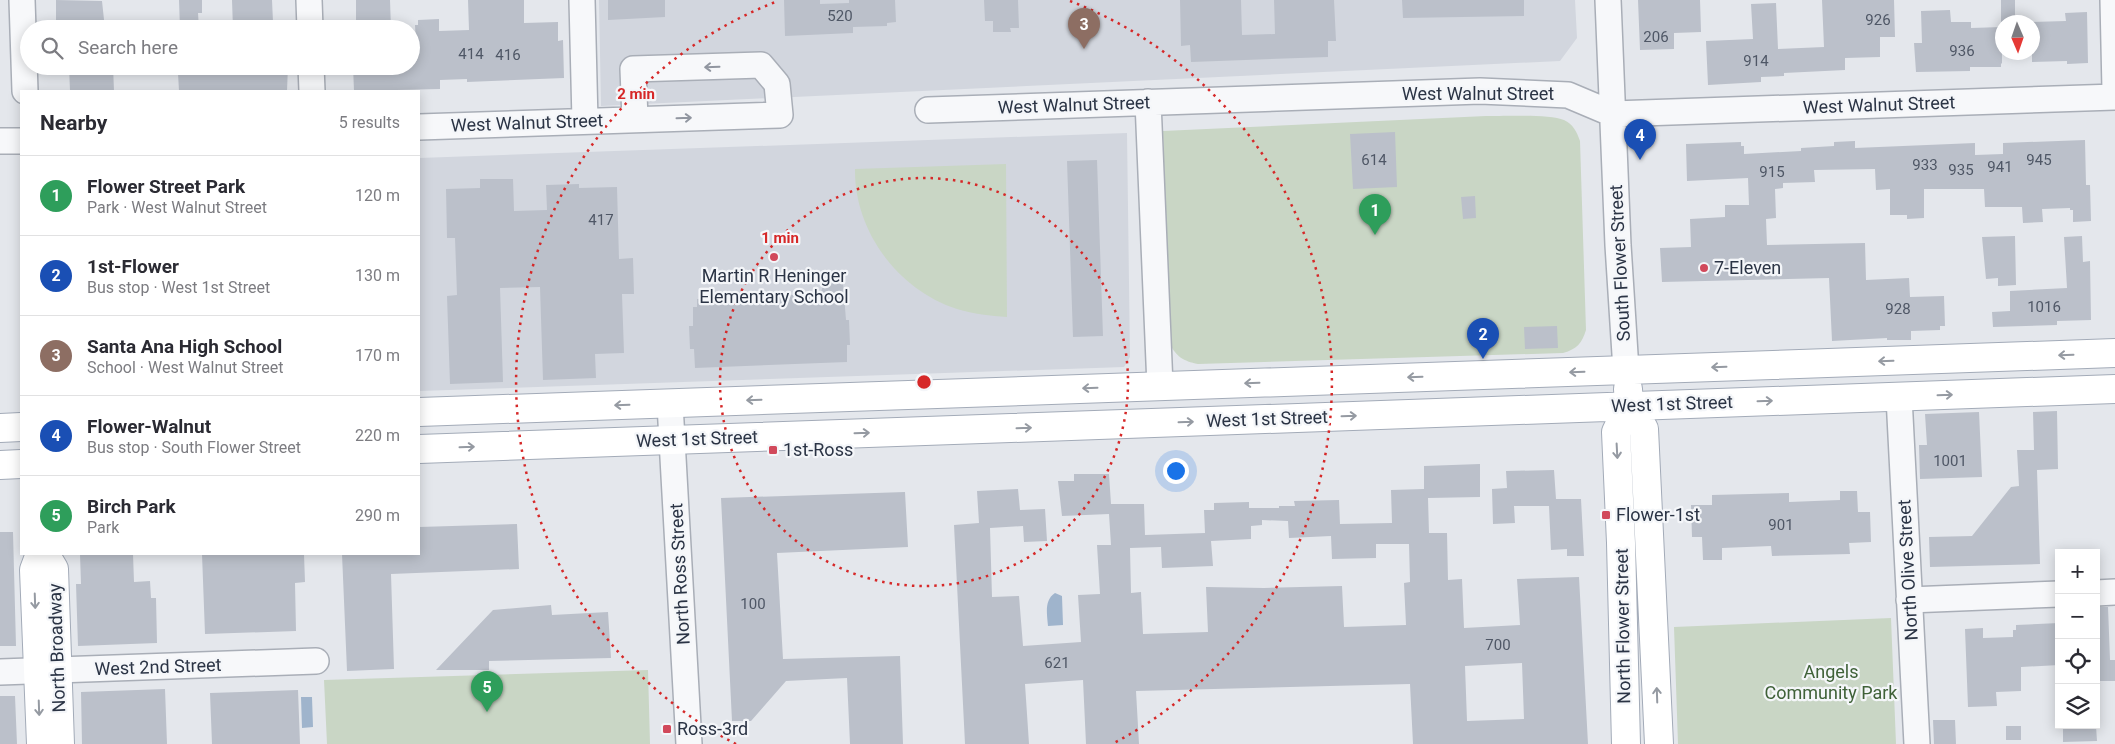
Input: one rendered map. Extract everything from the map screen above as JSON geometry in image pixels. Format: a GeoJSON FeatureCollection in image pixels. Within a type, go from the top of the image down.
{"type":"FeatureCollection","features":[{"type":"Feature","properties":{"kind":"main road","name":"West 1st Street"},"geometry":{"type":"LineString","coordinates":[[420,412],[2115,353]]}},
{"type":"Feature","properties":{"kind":"main road"},"geometry":{"type":"LineString","coordinates":[[1899,396],[1912,375],[1996,357]]}},
{"type":"Feature","properties":{"kind":"main road","name":"South Flower Street"},"geometry":{"type":"LineString","coordinates":[[1626,370],[1629,405]]}},
{"type":"Feature","properties":{"kind":"main road","name":"West 1st Street"},"geometry":{"type":"LineString","coordinates":[[420,449],[2115,389]]}},
{"type":"Feature","properties":{"kind":"main road","name":"North Flower Street"},"geometry":{"type":"LineString","coordinates":[[1626,744],[1616,432],[1629,405]]}},
{"type":"Feature","properties":{"kind":"main road","name":"North Flower Street"},"geometry":{"type":"LineString","coordinates":[[1629,405],[1644,430],[1659,744]]}},
{"type":"Feature","properties":{"kind":"main road"},"geometry":{"type":"LineString","coordinates":[[0,428],[20,427]]}},
{"type":"Feature","properties":{"kind":"main road"},"geometry":{"type":"LineString","coordinates":[[0,465],[20,464]]}},
{"type":"Feature","properties":{"kind":"main road","name":"North Broadway"},"geometry":{"type":"LineString","coordinates":[[40,555],[34,570],[60,744]]}},
{"type":"Feature","properties":{"kind":"main road","name":"North Broadway"},"geometry":{"type":"LineString","coordinates":[[40,744],[48,671],[54,569],[46,555]]}},
{"type":"Feature","properties":{"kind":"street"},"geometry":{"type":"LineString","coordinates":[[22,0],[23,20]]}},
{"type":"Feature","properties":{"kind":"street"},"geometry":{"type":"LineString","coordinates":[[309,0],[310,20]]}},
{"type":"Feature","properties":{"kind":"street"},"geometry":{"type":"LineString","coordinates":[[582,0],[585,121]]}},
{"type":"Feature","properties":{"kind":"street","name":"South Flower Street"},"geometry":{"type":"LineString","coordinates":[[1608,0],[1618,245],[1626,370]]}},
{"type":"Feature","properties":{"kind":"street"},"geometry":{"type":"LineString","coordinates":[[2113,0],[2115,90]]}},
{"type":"Feature","properties":{"kind":"street","name":"West Walnut Street"},"geometry":{"type":"LineString","coordinates":[[420,127],[780,115],[777,84],[761,65],[633,69],[635,119]]}},
{"type":"Feature","properties":{"kind":"street"},"geometry":{"type":"LineString","coordinates":[[24,75],[25,90]]}},
{"type":"Feature","properties":{"kind":"street"},"geometry":{"type":"LineString","coordinates":[[311,75],[312,90]]}},
{"type":"Feature","properties":{"kind":"street","name":"West Walnut Street"},"geometry":{"type":"LineString","coordinates":[[928,110],[1480,90],[1568,95],[1613,114],[2115,97]]}},
{"type":"Feature","properties":{"kind":"street"},"geometry":{"type":"LineString","coordinates":[[1148,102],[1160,386]]}},
{"type":"Feature","properties":{"kind":"street"},"geometry":{"type":"LineString","coordinates":[[0,141],[20,140]]}},
{"type":"Feature","properties":{"kind":"street","name":"North Olive Street"},"geometry":{"type":"LineString","coordinates":[[1899,396],[1917,744]]}},
{"type":"Feature","properties":{"kind":"street","name":"North Ross Street"},"geometry":{"type":"LineString","coordinates":[[670,404],[689,744]]}},
{"type":"Feature","properties":{"kind":"street"},"geometry":{"type":"LineString","coordinates":[[2100,593],[2115,592]]}},
{"type":"Feature","properties":{"kind":"street"},"geometry":{"type":"LineString","coordinates":[[1909,600],[2055,594]]}},
{"type":"Feature","properties":{"kind":"street","name":"West 2nd Street"},"geometry":{"type":"LineString","coordinates":[[0,672],[316,661]]}},
{"type":"Feature","properties":{"kind":"shaded area"},"geometry":{"type":"Polygon","coordinates":[[[599,0],[1575,0],[1577,38],[1560,61],[601,106],[599,0]]]}},
{"type":"Feature","properties":{"kind":"shaded area","name":"Martin R Heninger Elementary School"},"geometry":{"type":"Polygon","coordinates":[[[1127,133],[1130,357],[1124,367],[420,391],[420,158],[1127,133]]]}},
{"type":"Feature","properties":{"kind":"green space"},"geometry":{"type":"Polygon","coordinates":[[[1486,116],[1557,118],[1570,124],[1579,138],[1586,330],[1581,342],[1572,350],[1563,353],[1198,364],[1184,360],[1175,352],[1169,343],[1163,131],[1486,116]]]}},
{"type":"Feature","properties":{"kind":"green space"},"geometry":{"type":"Polygon","coordinates":[[[1006,164],[1007,317],[963,311],[936,300],[916,288],[899,273],[871,236],[862,214],[857,192],[855,169],[1006,164]]]}},
{"type":"Feature","properties":{"kind":"green space","name":"Angels Community Park"},"geometry":{"type":"Polygon","coordinates":[[[1891,618],[1896,744],[1678,744],[1674,627],[1891,618]]]}},
{"type":"Feature","properties":{"kind":"green space"},"geometry":{"type":"Polygon","coordinates":[[[648,670],[650,744],[327,744],[324,680],[648,670]]]}},
{"type":"Feature","properties":{"kind":"water"},"geometry":{"type":"Polygon","coordinates":[[[1055,593],[1062,596],[1063,625],[1048,626],[1048,603],[1055,593]]]}},
{"type":"Feature","properties":{"kind":"water"},"geometry":{"type":"Polygon","coordinates":[[[301,697],[312,697],[313,727],[302,728],[301,697]]]}},
{"type":"Feature","properties":{"kind":"building"},"geometry":{"type":"Polygon","coordinates":[[[56,0],[102,1],[104,20],[56,20],[56,0]]]}},
{"type":"Feature","properties":{"kind":"building"},"geometry":{"type":"Polygon","coordinates":[[[179,0],[202,0],[202,13],[198,13],[198,20],[180,20],[179,0]]]}},
{"type":"Feature","properties":{"kind":"building"},"geometry":{"type":"Polygon","coordinates":[[[232,0],[272,0],[273,20],[233,20],[232,0]]]}},
{"type":"Feature","properties":{"kind":"building"},"geometry":{"type":"Polygon","coordinates":[[[356,0],[390,0],[391,20],[356,20],[356,0]]]}},
{"type":"Feature","properties":{"kind":"building"},"geometry":{"type":"Polygon","coordinates":[[[468,0],[524,0],[524,23],[558,22],[558,41],[563,40],[564,78],[467,82],[467,79],[440,80],[440,89],[354,90],[353,75],[420,75],[420,20],[418,20],[439,19],[439,31],[469,30],[468,0]]]}},
{"type":"Feature","properties":{"kind":"building"},"geometry":{"type":"Polygon","coordinates":[[[608,0],[665,0],[665,17],[608,20],[608,0]]]}},
{"type":"Feature","properties":{"kind":"building"},"geometry":{"type":"Polygon","coordinates":[[[784,0],[820,0],[820,4],[849,3],[849,0],[895,0],[896,22],[887,23],[887,26],[853,27],[853,33],[785,36],[784,0]]]}},
{"type":"Feature","properties":{"kind":"building"},"geometry":{"type":"Polygon","coordinates":[[[984,0],[1018,0],[1019,28],[1010,28],[1011,32],[993,32],[993,21],[985,21],[984,0]]]}},
{"type":"Feature","properties":{"kind":"building"},"geometry":{"type":"Polygon","coordinates":[[[1180,0],[1241,0],[1242,35],[1275,34],[1274,0],[1334,0],[1336,41],[1328,41],[1328,57],[1191,62],[1190,45],[1181,46],[1180,0]]]}},
{"type":"Feature","properties":{"kind":"building"},"geometry":{"type":"Polygon","coordinates":[[[1402,0],[1524,0],[1524,16],[1403,18],[1402,0]]]}},
{"type":"Feature","properties":{"kind":"building"},"geometry":{"type":"Polygon","coordinates":[[[1638,0],[1700,0],[1701,32],[1674,33],[1674,49],[1640,50],[1638,0]]]}},
{"type":"Feature","properties":{"kind":"building"},"geometry":{"type":"Polygon","coordinates":[[[1822,0],[1894,0],[1895,37],[1880,37],[1880,57],[1845,58],[1845,70],[1784,73],[1784,76],[1761,77],[1761,82],[1708,85],[1706,41],[1753,39],[1751,4],[1776,3],[1778,49],[1824,47],[1822,0]]]}},
{"type":"Feature","properties":{"kind":"building"},"geometry":{"type":"Polygon","coordinates":[[[2001,0],[2015,0],[2015,15],[2001,15],[2001,0]]]}},
{"type":"Feature","properties":{"kind":"building"},"geometry":{"type":"Polygon","coordinates":[[[1950,10],[1951,22],[1971,22],[1971,28],[1995,27],[1995,60],[2002,60],[2001,67],[1970,67],[1970,71],[1916,72],[1914,43],[1922,43],[1921,11],[1950,10]]]}},
{"type":"Feature","properties":{"kind":"building"},"geometry":{"type":"Polygon","coordinates":[[[2087,12],[2088,63],[2067,64],[2067,61],[2032,62],[2032,60],[2040,60],[2040,22],[2066,21],[2065,13],[2087,12]]]}},
{"type":"Feature","properties":{"kind":"building"},"geometry":{"type":"Polygon","coordinates":[[[69,75],[113,75],[114,90],[70,90],[69,75]]]}},
{"type":"Feature","properties":{"kind":"building"},"geometry":{"type":"Polygon","coordinates":[[[178,75],[288,75],[287,90],[179,90],[178,75]]]}},
{"type":"Feature","properties":{"kind":"building"},"geometry":{"type":"Polygon","coordinates":[[[1395,132],[1397,187],[1353,189],[1350,134],[1395,132]]]}},
{"type":"Feature","properties":{"kind":"building"},"geometry":{"type":"Polygon","coordinates":[[[2085,140],[2086,185],[2090,185],[2091,221],[2073,222],[2073,210],[2070,210],[2070,208],[2042,209],[2043,222],[2023,223],[2022,207],[1985,207],[1984,189],[1924,189],[1924,218],[1907,219],[1907,215],[1890,215],[1890,189],[1876,190],[1875,169],[1814,170],[1815,182],[1783,183],[1783,188],[1775,189],[1776,218],[1766,219],[1767,245],[1865,243],[1866,280],[1909,278],[1910,297],[1944,296],[1945,326],[1940,326],[1940,330],[1911,331],[1911,340],[1887,340],[1887,338],[1832,341],[1829,278],[1662,282],[1660,248],[1691,247],[1690,219],[1725,217],[1725,205],[1749,205],[1748,178],[1687,181],[1686,144],[1741,142],[1741,146],[1744,146],[1744,154],[1801,151],[1801,148],[1834,146],[1834,142],[1855,141],[1855,148],[1975,143],[1975,155],[2003,154],[2003,143],[2085,140]]]}},
{"type":"Feature","properties":{"kind":"building"},"geometry":{"type":"Polygon","coordinates":[[[1097,160],[1103,336],[1073,337],[1067,161],[1097,160]]]}},
{"type":"Feature","properties":{"kind":"building"},"geometry":{"type":"Polygon","coordinates":[[[480,179],[513,179],[514,211],[547,210],[546,185],[579,184],[579,188],[617,187],[619,259],[633,258],[634,294],[622,294],[624,353],[595,354],[596,378],[543,380],[540,287],[500,288],[503,382],[450,384],[447,296],[457,295],[455,238],[447,238],[446,189],[480,188],[480,179]]]}},
{"type":"Feature","properties":{"kind":"building"},"geometry":{"type":"Polygon","coordinates":[[[1475,196],[1476,218],[1463,219],[1461,197],[1475,196]]]}},
{"type":"Feature","properties":{"kind":"building"},"geometry":{"type":"Polygon","coordinates":[[[2015,236],[2016,285],[1998,286],[1998,278],[1986,279],[1982,237],[2015,236]]]}},
{"type":"Feature","properties":{"kind":"building"},"geometry":{"type":"Polygon","coordinates":[[[2082,236],[2083,262],[2090,261],[2091,320],[2057,321],[2057,325],[1993,327],[1992,312],[2010,311],[2010,291],[2067,288],[2064,237],[2082,236]]]}},
{"type":"Feature","properties":{"kind":"building"},"geometry":{"type":"Polygon","coordinates":[[[833,273],[838,274],[843,283],[846,320],[849,320],[850,345],[847,345],[847,362],[695,368],[694,349],[690,349],[689,326],[693,326],[693,307],[697,307],[697,299],[718,299],[718,294],[735,293],[735,297],[821,294],[824,278],[833,273]]]}},
{"type":"Feature","properties":{"kind":"building"},"geometry":{"type":"Polygon","coordinates":[[[1557,326],[1558,348],[1525,349],[1524,327],[1557,326]]]}},
{"type":"Feature","properties":{"kind":"building"},"geometry":{"type":"Polygon","coordinates":[[[2057,411],[2058,469],[2037,470],[2040,564],[1930,567],[1929,537],[1972,536],[2011,487],[2019,486],[2017,450],[2034,450],[2033,412],[2057,411]]]}},
{"type":"Feature","properties":{"kind":"building"},"geometry":{"type":"Polygon","coordinates":[[[1979,412],[1982,477],[1920,479],[1919,445],[1927,445],[1925,414],[1979,412]]]}},
{"type":"Feature","properties":{"kind":"building"},"geometry":{"type":"Polygon","coordinates":[[[1480,464],[1480,497],[1428,498],[1429,533],[1447,533],[1448,580],[1462,579],[1464,628],[1520,625],[1517,579],[1579,577],[1588,744],[1413,744],[1410,684],[1136,691],[1139,744],[1086,744],[1083,680],[1025,684],[1029,744],[965,744],[954,525],[979,523],[977,491],[1018,489],[1020,510],[1045,509],[1047,541],[1024,542],[1023,526],[990,528],[992,597],[1019,596],[1023,646],[1081,642],[1078,595],[1100,594],[1097,545],[1111,545],[1109,514],[1062,516],[1058,481],[1074,481],[1074,474],[1109,474],[1111,504],[1144,504],[1145,535],[1205,533],[1204,510],[1214,510],[1214,503],[1249,502],[1249,508],[1279,508],[1279,506],[1295,506],[1294,501],[1339,500],[1340,524],[1392,523],[1391,490],[1424,489],[1424,466],[1480,464]],[[1262,520],[1262,525],[1251,526],[1251,539],[1211,541],[1213,566],[1162,568],[1161,547],[1130,548],[1131,593],[1141,592],[1143,634],[1208,632],[1206,587],[1342,586],[1344,627],[1406,625],[1404,583],[1410,582],[1409,544],[1376,544],[1376,558],[1332,559],[1331,536],[1289,538],[1288,521],[1262,520]],[[1522,663],[1465,666],[1467,721],[1524,719],[1522,663]]]}},
{"type":"Feature","properties":{"kind":"building"},"geometry":{"type":"Polygon","coordinates":[[[1554,470],[1556,499],[1581,499],[1584,556],[1567,556],[1567,549],[1551,550],[1549,506],[1514,506],[1515,523],[1493,524],[1492,489],[1507,488],[1506,471],[1554,470]]]}},
{"type":"Feature","properties":{"kind":"building"},"geometry":{"type":"Polygon","coordinates":[[[1840,491],[1857,491],[1858,512],[1870,512],[1871,542],[1849,543],[1850,554],[1772,556],[1771,546],[1722,548],[1722,560],[1703,560],[1702,537],[1692,537],[1691,505],[1712,505],[1712,495],[1789,493],[1789,502],[1840,500],[1840,491]]]}},
{"type":"Feature","properties":{"kind":"building"},"geometry":{"type":"Polygon","coordinates":[[[905,492],[908,547],[777,553],[783,659],[900,656],[903,744],[850,744],[847,678],[786,681],[751,721],[732,721],[721,498],[905,492]]]}},
{"type":"Feature","properties":{"kind":"building"},"geometry":{"type":"Polygon","coordinates":[[[517,524],[519,569],[391,574],[394,669],[347,671],[342,555],[420,555],[420,527],[517,524]]]}},
{"type":"Feature","properties":{"kind":"building"},"geometry":{"type":"Polygon","coordinates":[[[0,532],[13,532],[16,646],[0,646],[0,532]]]}},
{"type":"Feature","properties":{"kind":"building"},"geometry":{"type":"Polygon","coordinates":[[[80,555],[133,555],[134,582],[150,581],[151,598],[156,598],[157,643],[78,646],[76,584],[81,584],[80,555]]]}},
{"type":"Feature","properties":{"kind":"building"},"geometry":{"type":"Polygon","coordinates":[[[202,555],[304,555],[305,582],[295,583],[296,631],[205,634],[202,555]]]}},
{"type":"Feature","properties":{"kind":"building"},"geometry":{"type":"Polygon","coordinates":[[[551,605],[552,615],[608,612],[611,658],[489,661],[489,670],[436,670],[493,610],[551,605]]]}},
{"type":"Feature","properties":{"kind":"building"},"geometry":{"type":"Polygon","coordinates":[[[2100,607],[2108,607],[2110,660],[2115,660],[2115,681],[2100,681],[2100,607]]]}},
{"type":"Feature","properties":{"kind":"building"},"geometry":{"type":"Polygon","coordinates":[[[2055,623],[2055,665],[2021,667],[2021,691],[1996,692],[1997,706],[1968,707],[1965,629],[1983,628],[1983,638],[2013,637],[2013,630],[2016,630],[2016,625],[2055,623]]]}},
{"type":"Feature","properties":{"kind":"building"},"geometry":{"type":"Polygon","coordinates":[[[165,689],[167,744],[82,744],[81,692],[165,689]]]}},
{"type":"Feature","properties":{"kind":"building"},"geometry":{"type":"Polygon","coordinates":[[[298,690],[300,744],[212,744],[210,693],[298,690]]]}},
{"type":"Feature","properties":{"kind":"building"},"geometry":{"type":"Polygon","coordinates":[[[0,696],[15,696],[17,744],[0,744],[0,696]]]}},
{"type":"Feature","properties":{"kind":"building"},"geometry":{"type":"Polygon","coordinates":[[[1933,720],[1955,720],[1956,744],[1934,744],[1933,720]]]}},
{"type":"Feature","properties":{"kind":"building"},"geometry":{"type":"Polygon","coordinates":[[[2006,726],[2021,726],[2021,740],[2006,740],[2006,726]]]}},
{"type":"Feature","properties":{"kind":"building"},"geometry":{"type":"Polygon","coordinates":[[[2063,729],[2096,729],[2097,741],[2063,742],[2063,729]]]}},
{"type":"Feature","properties":{"kind":"place","name":"Santa Ana High School"},"geometry":{"type":"Point","coordinates":[1084,49]}},
{"type":"Feature","properties":{"kind":"place","name":"Flower-Walnut"},"geometry":{"type":"Point","coordinates":[1640,160]}},
{"type":"Feature","properties":{"kind":"place","name":"Flower Street Park"},"geometry":{"type":"Point","coordinates":[1375,235]}},
{"type":"Feature","properties":{"kind":"place","name":"Martin R Heninger Elementary School"},"geometry":{"type":"Point","coordinates":[774,257]}},
{"type":"Feature","properties":{"kind":"place","name":"7-Eleven"},"geometry":{"type":"Point","coordinates":[1704,268]}},
{"type":"Feature","properties":{"kind":"place","name":"1st-Flower"},"geometry":{"type":"Point","coordinates":[1483,359]}},
{"type":"Feature","properties":{"kind":"place","name":"1st-Ross"},"geometry":{"type":"Point","coordinates":[773,450]}},
{"type":"Feature","properties":{"kind":"place","name":"Flower-1st"},"geometry":{"type":"Point","coordinates":[1606,515]}},
{"type":"Feature","properties":{"kind":"place","name":"Birch Park"},"geometry":{"type":"Point","coordinates":[487,712]}},
{"type":"Feature","properties":{"kind":"place","name":"Ross-3rd"},"geometry":{"type":"Point","coordinates":[667,729]}}]}
